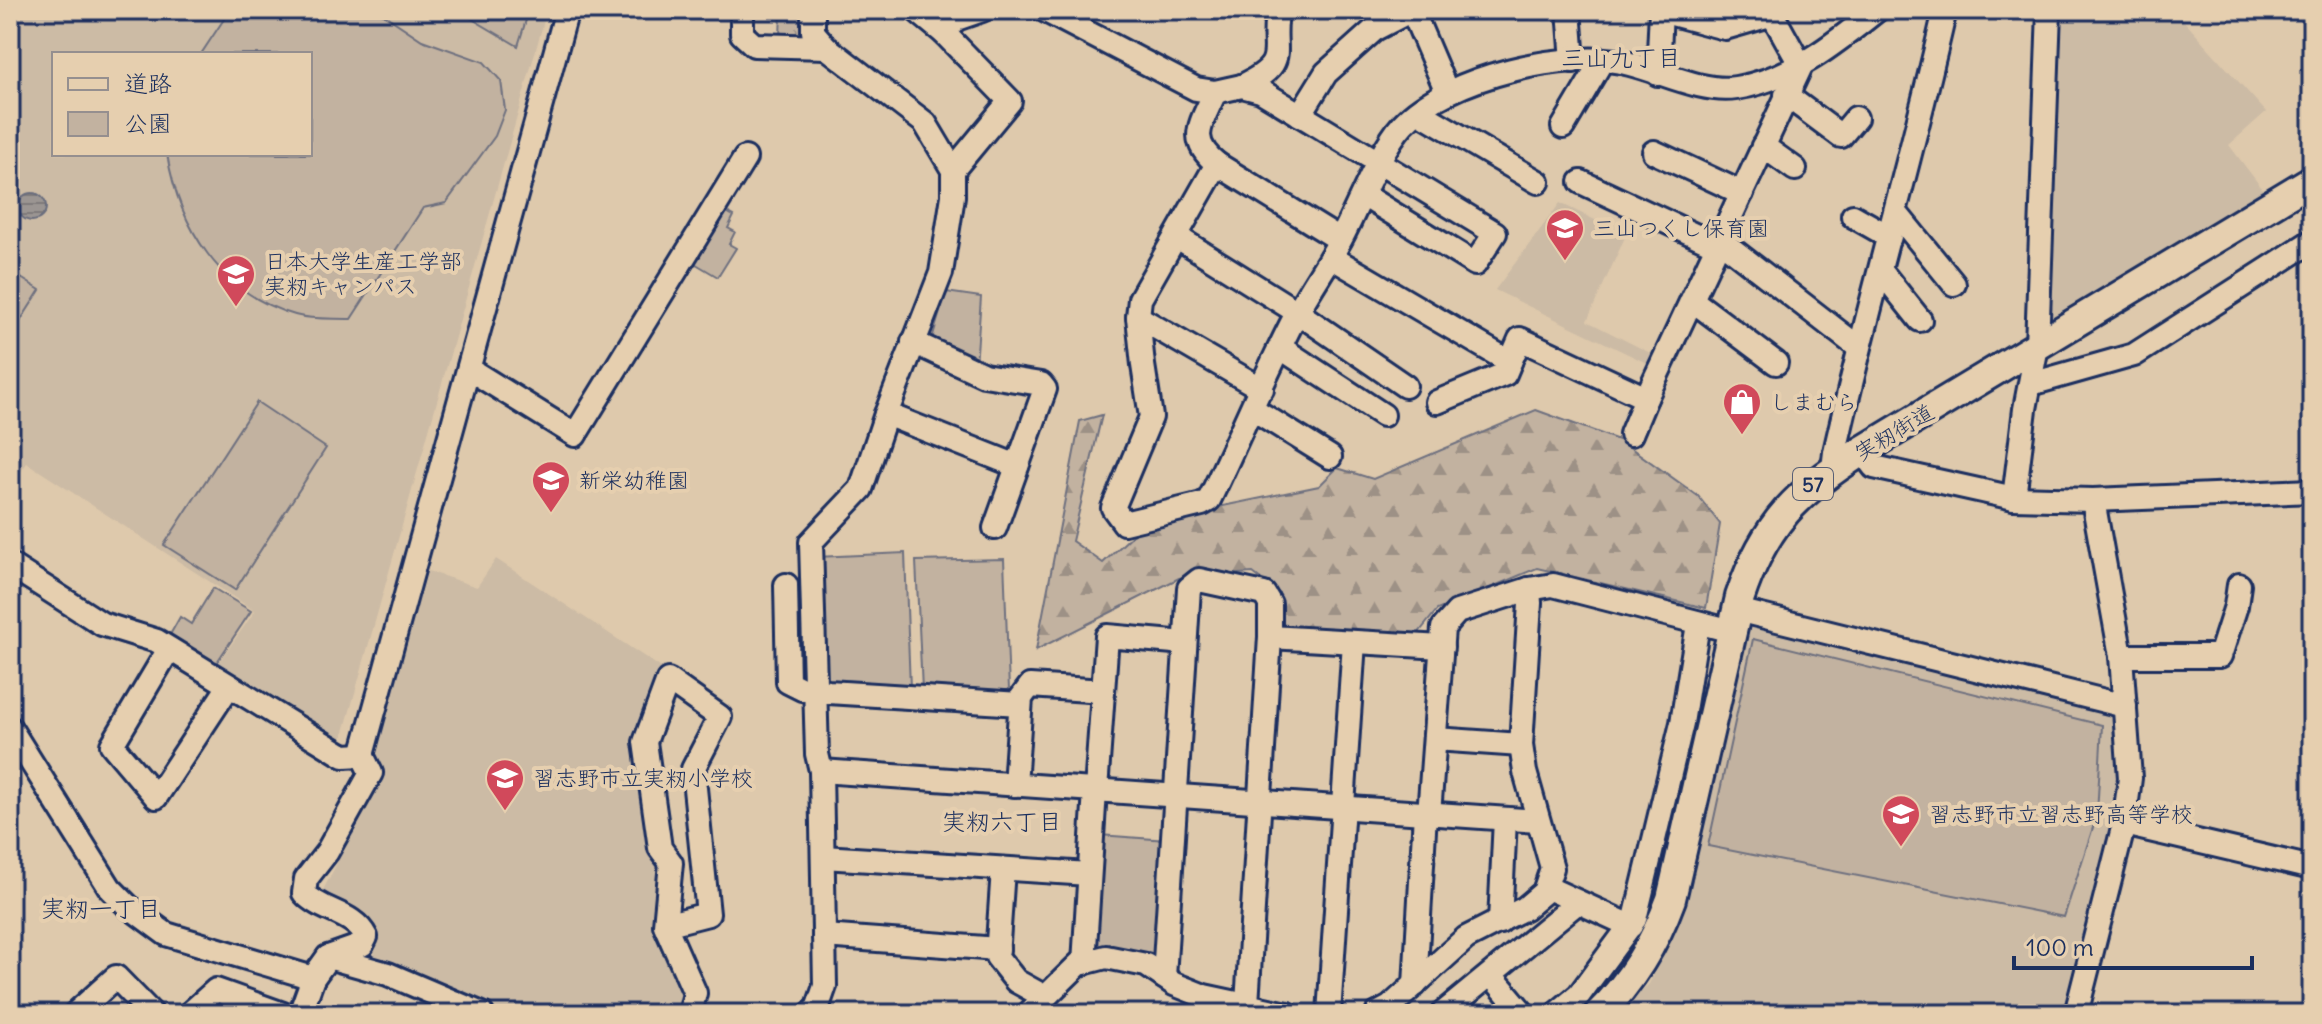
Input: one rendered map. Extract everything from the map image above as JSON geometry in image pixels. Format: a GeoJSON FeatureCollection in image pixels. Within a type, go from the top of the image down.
{"type":"FeatureCollection","features":[{"type":"Feature","properties":{"kind":"main road","name":"実籾街道"},"geometry":{"type":"LineString","coordinates":[[1599,1014],[1630,978],[1653,941],[1667,908],[1750,569],[1764,541],[1792,503],[1833,469],[2312,180]]}},
{"type":"Feature","properties":{"kind":"street"},"geometry":{"type":"LineString","coordinates":[[300,1014],[313,978],[328,957],[362,945],[366,937],[361,927],[328,907],[313,903],[304,893],[306,879],[327,852],[371,773],[362,755],[567,10]]}},
{"type":"Feature","properties":{"kind":"street"},"geometry":{"type":"LineString","coordinates":[[742,10],[742,34],[754,45],[826,47]]}},
{"type":"Feature","properties":{"kind":"street"},"geometry":{"type":"LineString","coordinates":[[813,10],[813,32],[826,47],[925,123],[953,170],[953,196],[941,273],[886,414],[861,489],[811,542],[817,754],[821,771],[825,986],[817,1012]]}},
{"type":"Feature","properties":{"kind":"street"},"geometry":{"type":"LineString","coordinates":[[916,10],[944,33],[1010,101],[953,170]]}},
{"type":"Feature","properties":{"kind":"street"},"geometry":{"type":"LineString","coordinates":[[944,33],[956,19],[982,10]]}},
{"type":"Feature","properties":{"kind":"street"},"geometry":{"type":"LineString","coordinates":[[1044,10],[1196,89],[1215,92],[1242,86],[1262,77],[1278,52],[1278,10]]}},
{"type":"Feature","properties":{"kind":"street"},"geometry":{"type":"LineString","coordinates":[[1300,115],[1326,73],[1375,29],[1412,10],[1447,92]]}},
{"type":"Feature","properties":{"kind":"street"},"geometry":{"type":"LineString","coordinates":[[1569,10],[1573,61]]}},
{"type":"Feature","properties":{"kind":"street"},"geometry":{"type":"LineString","coordinates":[[1217,164],[1140,299],[1138,317],[1151,417],[1113,508],[1124,523],[1209,500],[1297,312],[1336,248],[1380,161],[1403,123],[1447,92],[1499,72],[1573,61],[1629,63],[1658,74],[1733,89],[1801,66],[1877,10]]}},
{"type":"Feature","properties":{"kind":"street"},"geometry":{"type":"LineString","coordinates":[[1833,469],[1858,347],[1897,214],[1945,10]]}},
{"type":"Feature","properties":{"kind":"street"},"geometry":{"type":"LineString","coordinates":[[2014,498],[2037,346],[2049,10]]}},
{"type":"Feature","properties":{"kind":"street"},"geometry":{"type":"LineString","coordinates":[[1658,74],[1661,11],[1725,28],[1774,14],[1801,66]]}},
{"type":"Feature","properties":{"kind":"street"},"geometry":{"type":"LineString","coordinates":[[1563,127],[1602,61]]}},
{"type":"Feature","properties":{"kind":"street"},"geometry":{"type":"LineString","coordinates":[[1631,434],[1801,66]]}},
{"type":"Feature","properties":{"kind":"street"},"geometry":{"type":"LineString","coordinates":[[1242,86],[1261,91],[1495,233],[1475,264],[1363,195]]}},
{"type":"Feature","properties":{"kind":"street"},"geometry":{"type":"LineString","coordinates":[[1215,92],[1199,131],[1202,153],[1336,248],[1510,362]]}},
{"type":"Feature","properties":{"kind":"street"},"geometry":{"type":"LineString","coordinates":[[1786,95],[1841,136],[1856,118]]}},
{"type":"Feature","properties":{"kind":"street"},"geometry":{"type":"LineString","coordinates":[[1419,112],[1538,182]]}},
{"type":"Feature","properties":{"kind":"street"},"geometry":{"type":"LineString","coordinates":[[1763,146],[1795,169]]}},
{"type":"Feature","properties":{"kind":"street"},"geometry":{"type":"LineString","coordinates":[[1654,152],[1742,193]]}},
{"type":"Feature","properties":{"kind":"street"},"geometry":{"type":"LineString","coordinates":[[469,369],[575,435],[745,158]]}},
{"type":"Feature","properties":{"kind":"street"},"geometry":{"type":"LineString","coordinates":[[1581,182],[1719,243],[1858,347]]}},
{"type":"Feature","properties":{"kind":"street"},"geometry":{"type":"LineString","coordinates":[[1897,214],[1954,284]]}},
{"type":"Feature","properties":{"kind":"street"},"geometry":{"type":"LineString","coordinates":[[1853,216],[1890,237]]}},
{"type":"Feature","properties":{"kind":"street"},"geometry":{"type":"LineString","coordinates":[[1177,237],[1297,312],[1405,386]]}},
{"type":"Feature","properties":{"kind":"street"},"geometry":{"type":"LineString","coordinates":[[2031,384],[2134,355],[2312,241]]}},
{"type":"Feature","properties":{"kind":"street"},"geometry":{"type":"LineString","coordinates":[[1881,271],[1920,320]]}},
{"type":"Feature","properties":{"kind":"street"},"geometry":{"type":"LineString","coordinates":[[1692,300],[1776,363]]}},
{"type":"Feature","properties":{"kind":"street"},"geometry":{"type":"LineString","coordinates":[[1138,317],[1258,399],[1330,457]]}},
{"type":"Feature","properties":{"kind":"street"},"geometry":{"type":"LineString","coordinates":[[1437,402],[1505,374],[1520,339],[1646,398]]}},
{"type":"Feature","properties":{"kind":"street"},"geometry":{"type":"LineString","coordinates":[[913,342],[984,375],[1041,384],[1045,389],[995,528]]}},
{"type":"Feature","properties":{"kind":"street"},"geometry":{"type":"LineString","coordinates":[[1281,348],[1383,415]]}},
{"type":"Feature","properties":{"kind":"street"},"geometry":{"type":"LineString","coordinates":[[886,414],[1017,466]]}},
{"type":"Feature","properties":{"kind":"street"},"geometry":{"type":"LineString","coordinates":[[1862,451],[1874,467],[2014,498],[2093,500],[2312,491]]}},
{"type":"Feature","properties":{"kind":"street"},"geometry":{"type":"LineString","coordinates":[[2076,1014],[2124,824],[2130,778],[2121,656],[2093,500]]}},
{"type":"Feature","properties":{"kind":"street"},"geometry":{"type":"LineString","coordinates":[[10,565],[102,624],[157,641],[344,756],[362,755]]}},
{"type":"Feature","properties":{"kind":"street"},"geometry":{"type":"LineString","coordinates":[[1164,977],[1189,588],[1199,580],[1264,594],[1270,604],[1247,1004]]}},
{"type":"Feature","properties":{"kind":"street"},"geometry":{"type":"LineString","coordinates":[[786,585],[788,682],[802,689],[815,687],[1020,704]]}},
{"type":"Feature","properties":{"kind":"street"},"geometry":{"type":"LineString","coordinates":[[1415,985],[1443,628],[1457,612],[1529,589],[1553,585],[1698,624],[1735,621],[2125,706]]}},
{"type":"Feature","properties":{"kind":"street"},"geometry":{"type":"LineString","coordinates":[[2121,656],[2220,656],[2236,606],[2239,585]]}},
{"type":"Feature","properties":{"kind":"street"},"geometry":{"type":"LineString","coordinates":[[1377,1014],[1390,1007],[1466,938],[1525,908],[1546,887],[1552,868],[1521,745],[1529,589]]}},
{"type":"Feature","properties":{"kind":"street"},"geometry":{"type":"LineString","coordinates":[[1556,1014],[1579,995],[1635,919],[1682,723],[1698,624]]}},
{"type":"Feature","properties":{"kind":"street"},"geometry":{"type":"LineString","coordinates":[[1084,963],[1107,636],[1185,643]]}},
{"type":"Feature","properties":{"kind":"street"},"geometry":{"type":"LineString","coordinates":[[1270,637],[1442,647]]}},
{"type":"Feature","properties":{"kind":"street"},"geometry":{"type":"LineString","coordinates":[[1329,1014],[1354,642]]}},
{"type":"Feature","properties":{"kind":"street"},"geometry":{"type":"LineString","coordinates":[[169,649],[112,745],[156,797],[229,686]]}},
{"type":"Feature","properties":{"kind":"street"},"geometry":{"type":"LineString","coordinates":[[665,925],[708,914],[693,769],[720,717],[668,680],[645,742],[660,848],[671,863],[665,925],[695,993],[690,1014]]}},
{"type":"Feature","properties":{"kind":"street"},"geometry":{"type":"LineString","coordinates":[[1015,785],[1020,704],[1030,686],[1103,691]]}},
{"type":"Feature","properties":{"kind":"street"},"geometry":{"type":"LineString","coordinates":[[10,728],[110,888],[128,906],[166,934],[313,978]]}},
{"type":"Feature","properties":{"kind":"street"},"geometry":{"type":"LineString","coordinates":[[1435,739],[1521,745]]}},
{"type":"Feature","properties":{"kind":"street"},"geometry":{"type":"LineString","coordinates":[[821,771],[1538,821]]}},
{"type":"Feature","properties":{"kind":"street"},"geometry":{"type":"LineString","coordinates":[[1500,922],[1505,819]]}},
{"type":"Feature","properties":{"kind":"street"},"geometry":{"type":"LineString","coordinates":[[2124,824],[2312,868]]}},
{"type":"Feature","properties":{"kind":"street"},"geometry":{"type":"LineString","coordinates":[[823,857],[1089,874]]}},
{"type":"Feature","properties":{"kind":"street"},"geometry":{"type":"LineString","coordinates":[[1003,869],[997,957],[1016,981],[1045,997]]}},
{"type":"Feature","properties":{"kind":"street"},"geometry":{"type":"LineString","coordinates":[[1546,887],[1631,926]]}},
{"type":"Feature","properties":{"kind":"street"},"geometry":{"type":"LineString","coordinates":[[1442,1014],[1578,902]]}},
{"type":"Feature","properties":{"kind":"street"},"geometry":{"type":"LineString","coordinates":[[824,936],[998,949]]}},
{"type":"Feature","properties":{"kind":"street"},"geometry":{"type":"LineString","coordinates":[[328,957],[388,974],[482,1014]]}},
{"type":"Feature","properties":{"kind":"street"},"geometry":{"type":"LineString","coordinates":[[1028,1014],[1073,969],[1106,957],[1146,965],[1174,984],[1204,996],[1288,1014]]}},
{"type":"Feature","properties":{"kind":"street"},"geometry":{"type":"LineString","coordinates":[[1491,975],[1524,1014]]}},
{"type":"Feature","properties":{"kind":"street"},"geometry":{"type":"LineString","coordinates":[[75,1014],[116,977],[152,1014]]}},
{"type":"Feature","properties":{"kind":"street"},"geometry":{"type":"LineString","coordinates":[[189,1014],[216,990],[283,1014]]}},
{"type":"Feature","properties":{"kind":"shaded area","name":"日本大学生産工学部 実籾キャンパス"},"geometry":{"type":"Polygon","coordinates":[[[10,10],[547,10],[342,739],[337,742],[216,666],[255,611],[27,463],[10,486],[10,10]]]}},
{"type":"Feature","properties":{"kind":"shaded area"},"geometry":{"type":"Polygon","coordinates":[[[2059,10],[2174,10],[2266,112],[2229,145],[2264,191],[2050,320],[2044,316],[2059,10]]]}},
{"type":"Feature","properties":{"kind":"shaded area"},"geometry":{"type":"Polygon","coordinates":[[[32,193],[42,197],[46,207],[42,217],[32,221],[22,217],[18,207],[22,197],[32,193]]]}},
{"type":"Feature","properties":{"kind":"shaded area","name":"三山つくし保育園"},"geometry":{"type":"Polygon","coordinates":[[[1560,203],[1626,235],[1587,321],[1660,358],[1655,367],[1495,290],[1560,203]]]}},
{"type":"Feature","properties":{"kind":"shaded area","name":"習志野市立実籾小学校"},"geometry":{"type":"Polygon","coordinates":[[[496,559],[663,669],[639,740],[685,994],[682,1014],[498,1014],[373,961],[377,939],[368,925],[322,892],[382,777],[373,753],[428,571],[477,587],[496,559]]]}},
{"type":"Feature","properties":{"kind":"shaded area","name":"習志野市立習志野高等学校"},"geometry":{"type":"Polygon","coordinates":[[[1745,623],[2115,713],[2120,782],[2064,1014],[1616,1014],[1649,984],[1683,913],[1745,623]]]}},
{"type":"Feature","properties":{"kind":"green space"},"geometry":{"type":"Polygon","coordinates":[[[230,10],[377,10],[422,40],[484,62],[501,81],[505,110],[495,136],[446,203],[423,208],[351,319],[295,315],[245,291],[208,254],[182,207],[167,156],[312,156],[312,52],[202,52],[230,10]]]}},
{"type":"Feature","properties":{"kind":"green space"},"geometry":{"type":"Polygon","coordinates":[[[457,10],[529,10],[518,46],[457,10]]]}},
{"type":"Feature","properties":{"kind":"green space"},"geometry":{"type":"Polygon","coordinates":[[[781,10],[805,10],[805,35],[800,40],[780,39],[781,10]]]}},
{"type":"Feature","properties":{"kind":"green space"},"geometry":{"type":"Polygon","coordinates":[[[723,210],[734,216],[728,228],[735,232],[729,244],[736,248],[718,277],[691,261],[723,210]]]}},
{"type":"Feature","properties":{"kind":"green space"},"geometry":{"type":"Polygon","coordinates":[[[10,271],[40,290],[10,337],[10,271]]]}},
{"type":"Feature","properties":{"kind":"green space"},"geometry":{"type":"Polygon","coordinates":[[[946,292],[981,297],[976,366],[931,342],[946,292]]]}},
{"type":"Feature","properties":{"kind":"green space"},"geometry":{"type":"Polygon","coordinates":[[[257,402],[326,448],[235,590],[164,545],[257,402]]]}},
{"type":"Feature","properties":{"kind":"green space"},"geometry":{"type":"Polygon","coordinates":[[[1536,410],[1621,441],[1698,496],[1720,524],[1706,608],[1537,568],[1437,610],[1417,635],[1283,628],[1279,593],[1253,573],[1179,578],[1036,650],[1080,421],[1102,415],[1072,541],[1103,563],[1138,530],[1218,507],[1319,486],[1337,468],[1373,479],[1536,410]]]}},
{"type":"Feature","properties":{"kind":"green space"},"geometry":{"type":"Polygon","coordinates":[[[905,553],[910,688],[822,682],[816,557],[905,553]]]}},
{"type":"Feature","properties":{"kind":"green space"},"geometry":{"type":"Polygon","coordinates":[[[1004,559],[1009,690],[922,690],[916,561],[1004,559]]]}},
{"type":"Feature","properties":{"kind":"green space"},"geometry":{"type":"Polygon","coordinates":[[[213,588],[251,611],[215,665],[167,640],[180,617],[191,624],[213,588]]]}},
{"type":"Feature","properties":{"kind":"green space"},"geometry":{"type":"Polygon","coordinates":[[[1753,639],[2102,725],[2097,815],[2064,917],[1708,846],[1753,639]]]}},
{"type":"Feature","properties":{"kind":"green space"},"geometry":{"type":"Polygon","coordinates":[[[1099,835],[1167,840],[1159,964],[1090,954],[1099,835]]]}},
{"type":"Feature","properties":{"kind":"place","name":"三山つくし保育園"},"geometry":{"type":"Point","coordinates":[1565,262]}},
{"type":"Feature","properties":{"kind":"place","name":"日本大学生産工学部 実籾キャンパス"},"geometry":{"type":"Point","coordinates":[236,308]}},
{"type":"Feature","properties":{"kind":"place","name":"しまむら"},"geometry":{"type":"Point","coordinates":[1742,436]}},
{"type":"Feature","properties":{"kind":"place","name":"新栄幼稚園"},"geometry":{"type":"Point","coordinates":[551,514]}},
{"type":"Feature","properties":{"kind":"place","name":"習志野市立実籾小学校"},"geometry":{"type":"Point","coordinates":[505,812]}},
{"type":"Feature","properties":{"kind":"place","name":"習志野市立習志野高等学校"},"geometry":{"type":"Point","coordinates":[1901,848]}},
{"type":"Feature","properties":{"kind":"district","name":"三山九丁目"},"geometry":{"type":"Point","coordinates":[1621,57]}},
{"type":"Feature","properties":{"kind":"district","name":"実籾六丁目"},"geometry":{"type":"Point","coordinates":[1002,821]}},
{"type":"Feature","properties":{"kind":"district","name":"実籾一丁目"},"geometry":{"type":"Point","coordinates":[101,908]}}]}
